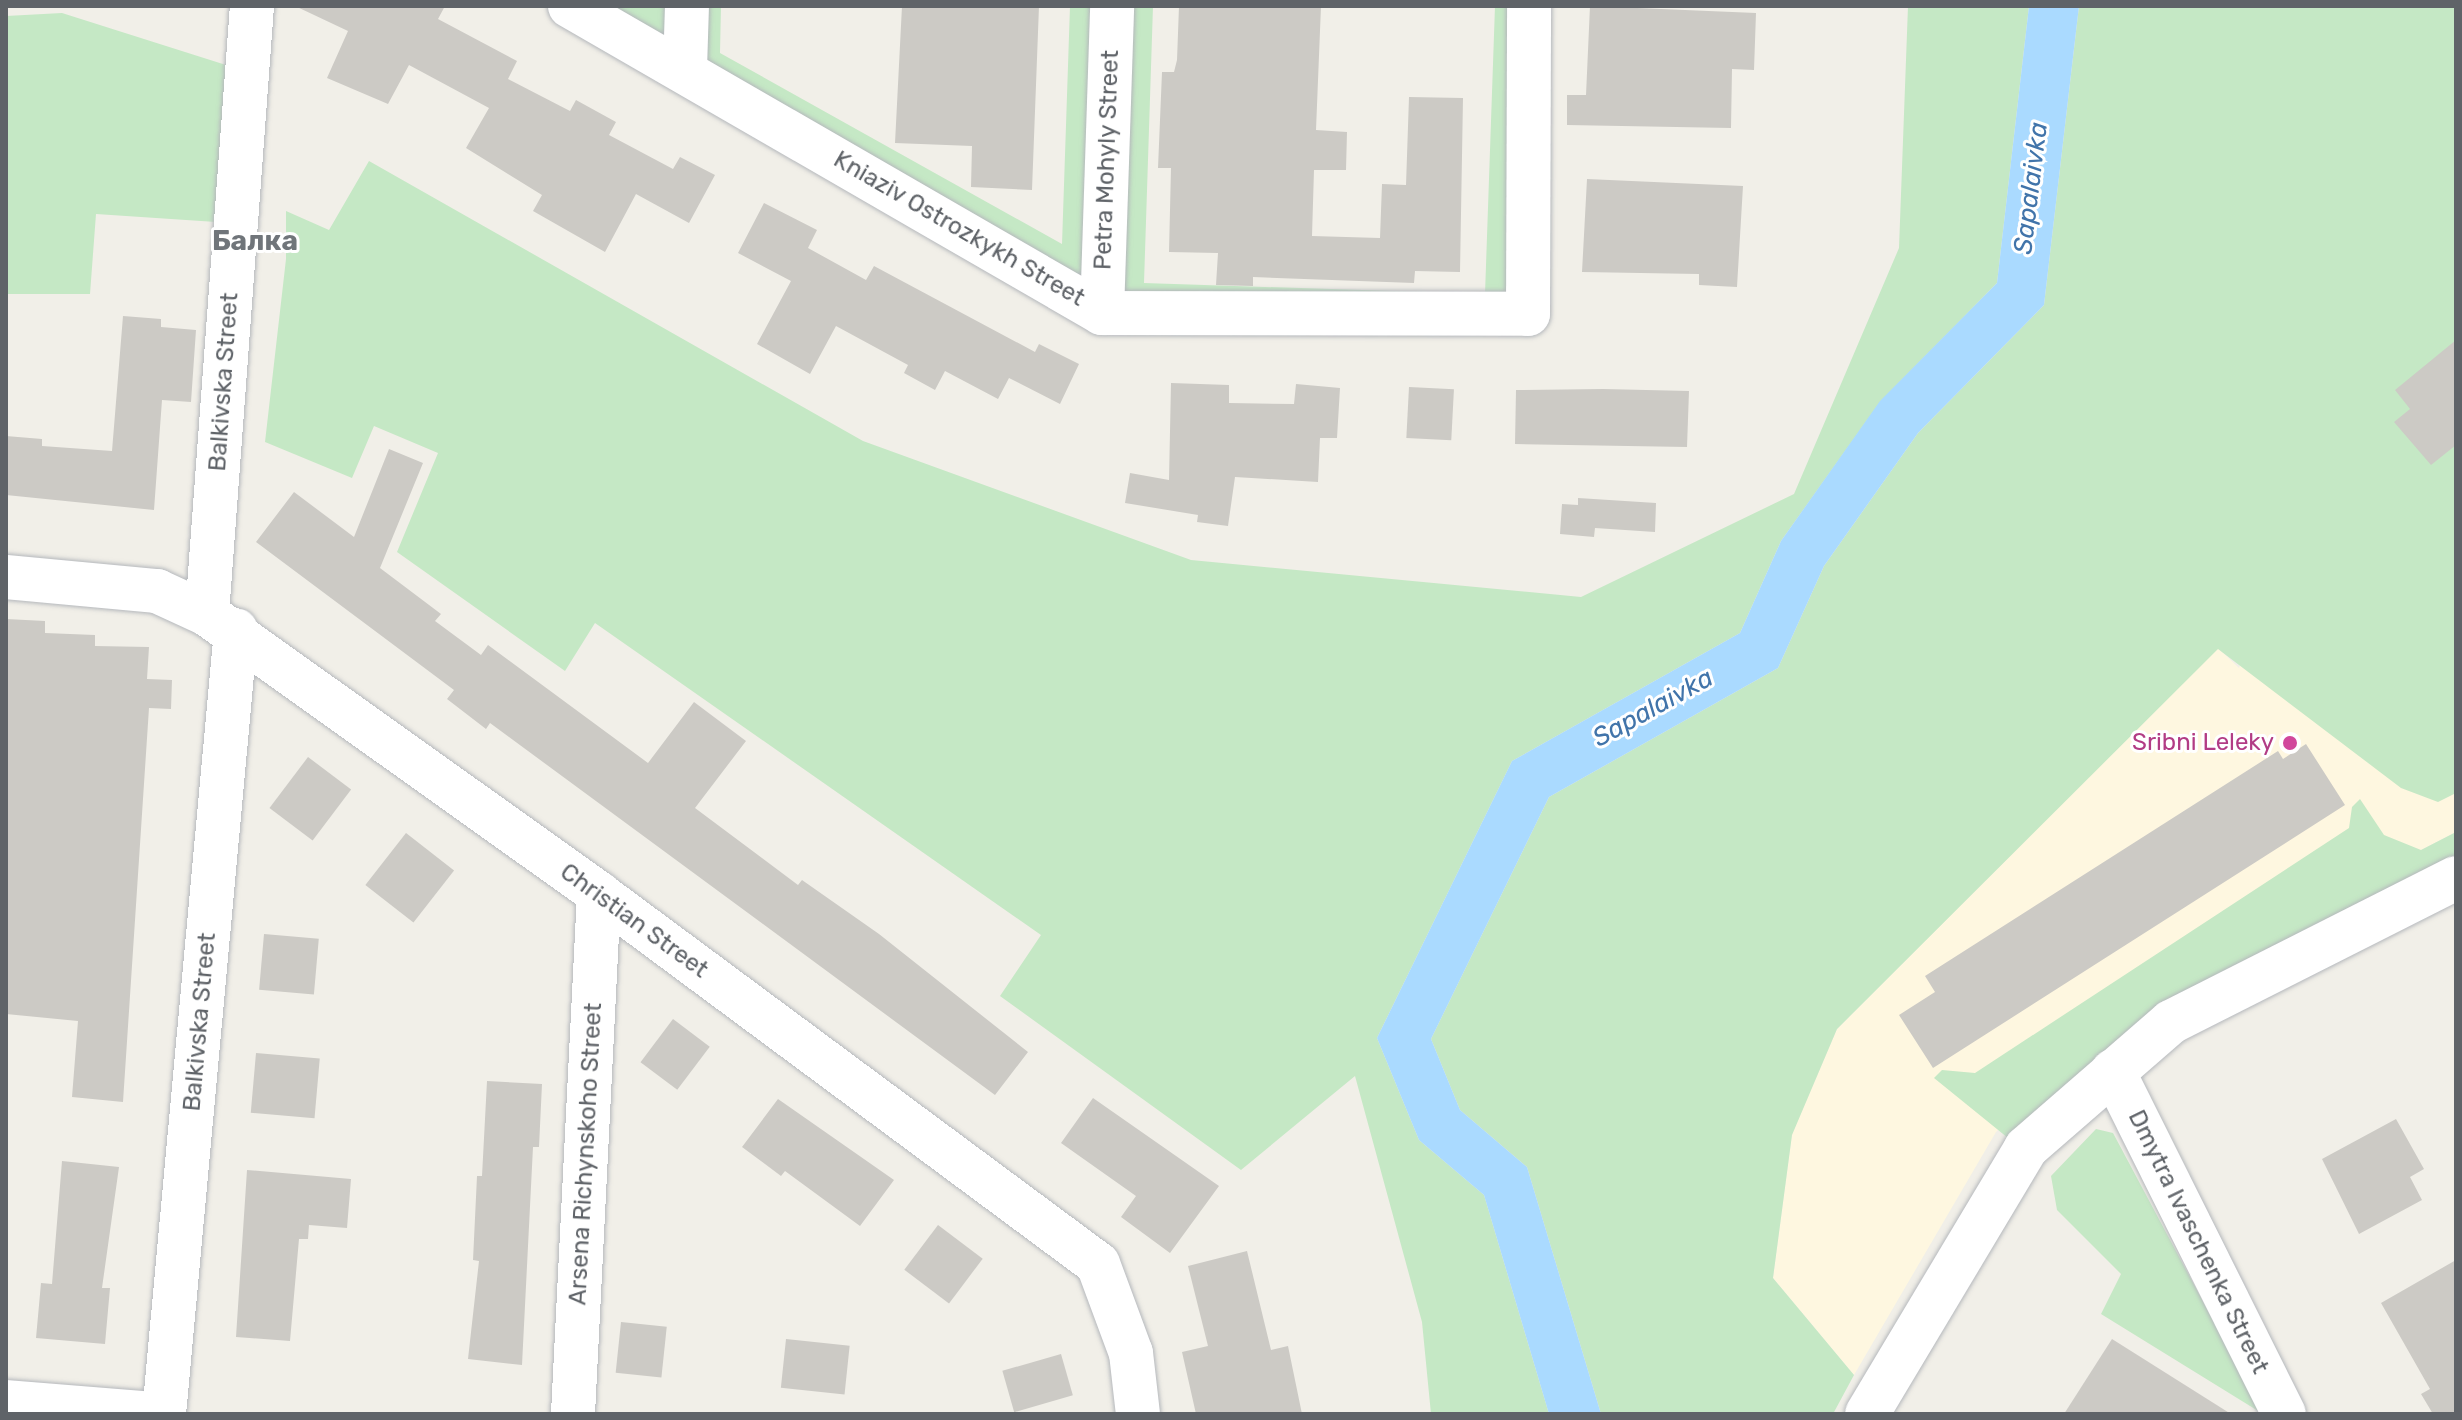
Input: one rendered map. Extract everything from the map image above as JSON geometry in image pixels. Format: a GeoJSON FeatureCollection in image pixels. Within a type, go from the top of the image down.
{"type":"FeatureCollection","features":[{"type":"Feature","properties":{"kind":"street","name":"Balkivska Street"},"geometry":{"type":"LineString","coordinates":[[164,1414],[222,622],[252,6]]}},
{"type":"Feature","properties":{"kind":"street","name":"Kniaziv Ostrozkykh Street"},"geometry":{"type":"LineString","coordinates":[[570,6],[685,69],[1102,313],[1528,314],[1529,6]]}},
{"type":"Feature","properties":{"kind":"street"},"geometry":{"type":"LineString","coordinates":[[685,69],[687,6]]}},
{"type":"Feature","properties":{"kind":"street","name":"Petra Mohyly Street"},"geometry":{"type":"LineString","coordinates":[[1102,313],[1112,6]]}},
{"type":"Feature","properties":{"kind":"street","name":"Christian Street"},"geometry":{"type":"LineString","coordinates":[[6,577],[157,591],[222,622],[599,894],[1098,1264],[1131,1353],[1138,1414]]}},
{"type":"Feature","properties":{"kind":"street"},"geometry":{"type":"LineString","coordinates":[[1867,1414],[2026,1148],[2171,1022],[2456,878]]}},
{"type":"Feature","properties":{"kind":"street","name":"Arsena Richynskoho Street"},"geometry":{"type":"LineString","coordinates":[[573,1414],[599,894]]}},
{"type":"Feature","properties":{"kind":"street","name":"Dmytra Ivaschenka Street"},"geometry":{"type":"LineString","coordinates":[[2113,1071],[2284,1414]]}},
{"type":"Feature","properties":{"kind":"street"},"geometry":{"type":"LineString","coordinates":[[6,1402],[154,1414]]}},
{"type":"Feature","properties":{"kind":"shaded area","name":"Sribni Leleky"},"geometry":{"type":"Polygon","coordinates":[[[2456,119],[2456,832],[2140,995],[1996,1132],[1854,1375],[1773,1278],[1792,1134],[1837,1029],[2218,648],[2239,668],[2456,119]]]}},
{"type":"Feature","properties":{"kind":"green space"},"geometry":{"type":"Polygon","coordinates":[[[602,6],[674,6],[673,45],[602,6]]]}},
{"type":"Feature","properties":{"kind":"green space"},"geometry":{"type":"Polygon","coordinates":[[[701,6],[721,6],[720,53],[1062,244],[1070,6],[1099,6],[1090,288],[699,60],[701,6]]]}},
{"type":"Feature","properties":{"kind":"green space"},"geometry":{"type":"Polygon","coordinates":[[[1126,6],[1153,6],[1144,283],[1485,294],[1495,6],[1514,6],[1513,299],[1116,298],[1126,6]]]}},
{"type":"Feature","properties":{"kind":"green space"},"geometry":{"type":"Polygon","coordinates":[[[1908,6],[2029,6],[1997,283],[1880,402],[1781,541],[1740,633],[1512,761],[1377,1038],[1419,1140],[1484,1195],[1549,1414],[1431,1414],[1422,1322],[1355,1076],[1241,1170],[1000,996],[1041,935],[595,623],[565,671],[397,552],[438,453],[374,426],[352,478],[265,442],[286,259],[286,211],[329,230],[369,161],[863,441],[1191,560],[1581,597],[1794,494],[1899,248],[1908,6]]]}},
{"type":"Feature","properties":{"kind":"green space"},"geometry":{"type":"Polygon","coordinates":[[[2079,6],[2456,6],[2456,793],[2438,802],[2401,788],[2218,649],[1837,1029],[1792,1135],[1773,1278],[1854,1375],[1833,1414],[1601,1414],[1527,1167],[1460,1110],[1431,1039],[1549,797],[1778,668],[1824,566],[1918,433],[2044,305],[2079,6]]]}},
{"type":"Feature","properties":{"kind":"green space"},"geometry":{"type":"Polygon","coordinates":[[[62,13],[226,65],[216,222],[96,214],[90,294],[6,294],[6,16],[62,13]]]}},
{"type":"Feature","properties":{"kind":"green space"},"geometry":{"type":"Polygon","coordinates":[[[2360,799],[2384,835],[2421,850],[2456,832],[2456,855],[2123,1035],[2008,1138],[1934,1078],[1942,1070],[1975,1073],[2349,828],[2352,807],[2360,799]]]}},
{"type":"Feature","properties":{"kind":"green space"},"geometry":{"type":"Polygon","coordinates":[[[2096,1129],[2113,1133],[2263,1414],[2101,1314],[2121,1274],[2057,1210],[2051,1176],[2096,1129]]]}},
{"type":"Feature","properties":{"kind":"water","name":"Sapalaivka"},"geometry":{"type":"Polygon","coordinates":[[[2029,6],[2079,6],[2044,305],[1918,433],[1824,566],[1778,668],[1549,797],[1431,1039],[1460,1110],[1527,1167],[1601,1414],[1549,1414],[1484,1195],[1419,1140],[1377,1038],[1512,761],[1740,633],[1781,541],[1880,401],[1997,283],[2029,6]]]}},
{"type":"Feature","properties":{"kind":"building"},"geometry":{"type":"Polygon","coordinates":[[[295,6],[445,6],[438,19],[517,61],[508,79],[570,111],[576,100],[616,122],[609,135],[673,169],[680,157],[715,175],[689,223],[636,194],[605,252],[533,211],[542,195],[466,148],[489,108],[409,65],[388,104],[327,78],[348,31],[295,6]]]}},
{"type":"Feature","properties":{"kind":"building"},"geometry":{"type":"Polygon","coordinates":[[[902,6],[1039,6],[1032,190],[971,187],[972,146],[895,143],[902,6]]]}},
{"type":"Feature","properties":{"kind":"building"},"geometry":{"type":"Polygon","coordinates":[[[1179,6],[1321,6],[1316,130],[1347,132],[1346,170],[1314,170],[1312,236],[1380,238],[1382,184],[1406,185],[1409,97],[1463,98],[1460,272],[1415,271],[1414,283],[1253,277],[1253,286],[1216,285],[1218,253],[1169,252],[1171,168],[1158,168],[1162,72],[1174,72],[1179,6]]]}},
{"type":"Feature","properties":{"kind":"building"},"geometry":{"type":"Polygon","coordinates":[[[1590,6],[1756,13],[1754,70],[1732,69],[1731,128],[1567,125],[1567,95],[1586,95],[1590,6]]]}},
{"type":"Feature","properties":{"kind":"building"},"geometry":{"type":"Polygon","coordinates":[[[1587,179],[1743,186],[1737,287],[1699,285],[1699,274],[1582,272],[1587,179]]]}},
{"type":"Feature","properties":{"kind":"building"},"geometry":{"type":"Polygon","coordinates":[[[764,203],[817,230],[808,248],[866,280],[874,266],[1035,352],[1039,344],[1079,364],[1060,404],[1009,378],[998,399],[945,371],[935,390],[904,373],[908,365],[836,326],[810,374],[757,344],[791,281],[738,253],[764,203]]]}},
{"type":"Feature","properties":{"kind":"building"},"geometry":{"type":"Polygon","coordinates":[[[123,316],[161,319],[161,327],[196,330],[191,402],[162,400],[154,510],[6,495],[6,436],[42,439],[42,446],[112,451],[123,316]]]}},
{"type":"Feature","properties":{"kind":"building"},"geometry":{"type":"Polygon","coordinates":[[[2456,340],[2456,445],[2431,465],[2394,422],[2410,409],[2395,390],[2456,340]]]}},
{"type":"Feature","properties":{"kind":"building"},"geometry":{"type":"Polygon","coordinates":[[[1171,383],[1229,385],[1229,403],[1294,404],[1296,384],[1340,388],[1337,438],[1320,438],[1318,482],[1235,477],[1228,526],[1197,522],[1198,515],[1125,503],[1130,473],[1169,480],[1171,383]]]}},
{"type":"Feature","properties":{"kind":"building"},"geometry":{"type":"Polygon","coordinates":[[[1409,387],[1454,389],[1451,440],[1406,438],[1409,387]]]}},
{"type":"Feature","properties":{"kind":"building"},"geometry":{"type":"Polygon","coordinates":[[[1516,390],[1689,391],[1687,447],[1515,444],[1516,390]]]}},
{"type":"Feature","properties":{"kind":"building"},"geometry":{"type":"Polygon","coordinates":[[[389,449],[423,463],[380,568],[441,614],[435,621],[481,655],[488,645],[648,763],[694,702],[746,741],[695,808],[798,885],[802,880],[879,934],[1028,1052],[995,1095],[490,723],[486,729],[447,699],[454,690],[256,542],[294,492],[354,537],[389,449]]]}},
{"type":"Feature","properties":{"kind":"building"},"geometry":{"type":"Polygon","coordinates":[[[1578,498],[1656,503],[1655,532],[1595,528],[1594,537],[1560,534],[1562,504],[1578,505],[1578,498]]]}},
{"type":"Feature","properties":{"kind":"building"},"geometry":{"type":"Polygon","coordinates":[[[6,619],[45,621],[45,633],[95,635],[95,646],[149,647],[147,679],[172,680],[171,709],[149,708],[123,1102],[72,1097],[78,1021],[6,1014],[6,619]]]}},
{"type":"Feature","properties":{"kind":"building"},"geometry":{"type":"Polygon","coordinates":[[[2306,744],[2345,805],[1933,1068],[1899,1015],[1935,992],[1925,976],[2278,751],[2283,759],[2306,744]]]}},
{"type":"Feature","properties":{"kind":"building"},"geometry":{"type":"Polygon","coordinates":[[[308,757],[351,789],[313,841],[269,808],[308,757]]]}},
{"type":"Feature","properties":{"kind":"building"},"geometry":{"type":"Polygon","coordinates":[[[406,833],[454,871],[413,923],[365,885],[406,833]]]}},
{"type":"Feature","properties":{"kind":"building"},"geometry":{"type":"Polygon","coordinates":[[[264,934],[319,939],[314,995],[259,990],[264,934]]]}},
{"type":"Feature","properties":{"kind":"building"},"geometry":{"type":"Polygon","coordinates":[[[673,1019],[710,1047],[677,1090],[641,1062],[673,1019]]]}},
{"type":"Feature","properties":{"kind":"building"},"geometry":{"type":"Polygon","coordinates":[[[256,1053],[320,1059],[315,1118],[251,1113],[256,1053]]]}},
{"type":"Feature","properties":{"kind":"building"},"geometry":{"type":"Polygon","coordinates":[[[487,1081],[542,1084],[539,1147],[533,1147],[522,1365],[468,1359],[479,1261],[473,1260],[477,1176],[482,1176],[487,1081]]]}},
{"type":"Feature","properties":{"kind":"building"},"geometry":{"type":"Polygon","coordinates":[[[1093,1098],[1219,1186],[1170,1253],[1121,1217],[1136,1196],[1061,1143],[1093,1098]]]}},
{"type":"Feature","properties":{"kind":"building"},"geometry":{"type":"Polygon","coordinates":[[[778,1099],[894,1180],[860,1226],[785,1171],[781,1176],[742,1147],[778,1099]]]}},
{"type":"Feature","properties":{"kind":"building"},"geometry":{"type":"Polygon","coordinates":[[[2396,1119],[2424,1169],[2410,1177],[2422,1200],[2359,1234],[2322,1159],[2396,1119]]]}},
{"type":"Feature","properties":{"kind":"building"},"geometry":{"type":"Polygon","coordinates":[[[62,1161],[119,1167],[102,1288],[110,1288],[105,1344],[36,1338],[41,1283],[52,1284],[62,1161]]]}},
{"type":"Feature","properties":{"kind":"building"},"geometry":{"type":"Polygon","coordinates":[[[247,1170],[351,1179],[347,1228],[309,1225],[308,1239],[299,1239],[290,1341],[236,1337],[247,1170]]]}},
{"type":"Feature","properties":{"kind":"building"},"geometry":{"type":"Polygon","coordinates":[[[938,1225],[983,1259],[949,1303],[904,1270],[938,1225]]]}},
{"type":"Feature","properties":{"kind":"building"},"geometry":{"type":"Polygon","coordinates":[[[1247,1251],[1271,1350],[1288,1346],[1302,1414],[1196,1414],[1182,1352],[1208,1346],[1188,1266],[1247,1251]]]}},
{"type":"Feature","properties":{"kind":"building"},"geometry":{"type":"Polygon","coordinates":[[[2456,1260],[2456,1414],[2433,1414],[2421,1394],[2430,1389],[2381,1303],[2456,1260]]]}},
{"type":"Feature","properties":{"kind":"building"},"geometry":{"type":"Polygon","coordinates":[[[621,1322],[667,1327],[661,1378],[616,1373],[621,1322]]]}},
{"type":"Feature","properties":{"kind":"building"},"geometry":{"type":"Polygon","coordinates":[[[786,1339],[850,1346],[845,1394],[781,1388],[786,1339]]]}},
{"type":"Feature","properties":{"kind":"building"},"geometry":{"type":"Polygon","coordinates":[[[2112,1339],[2231,1414],[2064,1414],[2112,1339]]]}},
{"type":"Feature","properties":{"kind":"building"},"geometry":{"type":"Polygon","coordinates":[[[1061,1354],[1073,1395],[1014,1412],[1002,1371],[1061,1354]]]}},
{"type":"Feature","properties":{"kind":"place","name":"Sribni Leleky"},"geometry":{"type":"Point","coordinates":[2290,743]}},
{"type":"Feature","properties":{"kind":"district","name":"Балка"},"geometry":{"type":"Point","coordinates":[255,241]}}]}
